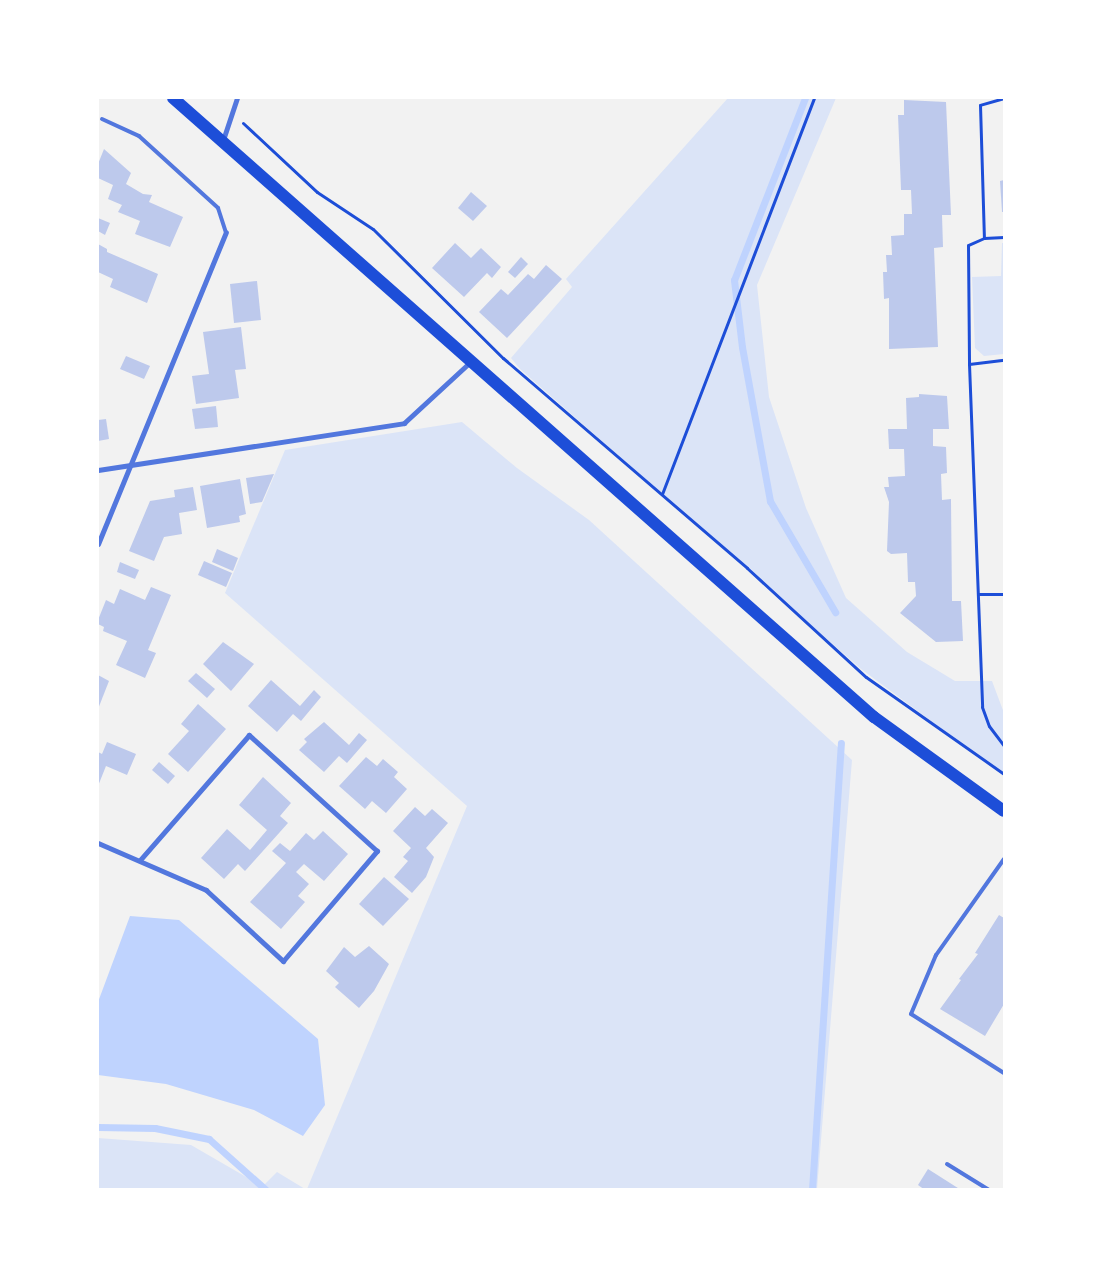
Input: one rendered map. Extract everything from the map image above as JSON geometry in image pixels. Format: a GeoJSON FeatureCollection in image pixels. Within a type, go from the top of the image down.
{"type":"FeatureCollection","features":[{"type":"Feature","properties":{"kind":"main road"},"geometry":{"type":"LineString","coordinates":[[172,98],[874,717],[1004,811]]}},
{"type":"Feature","properties":{"kind":"street"},"geometry":{"type":"LineString","coordinates":[[222,141],[237,98]]}},
{"type":"Feature","properties":{"kind":"street"},"geometry":{"type":"LineString","coordinates":[[98,544],[226,232]]}},
{"type":"Feature","properties":{"kind":"street"},"geometry":{"type":"LineString","coordinates":[[98,470],[404,423],[470,362]]}},
{"type":"Feature","properties":{"kind":"street"},"geometry":{"type":"LineString","coordinates":[[98,843],[206,890],[283,961],[378,850],[249,735],[140,860]]}},
{"type":"Feature","properties":{"kind":"lane"},"geometry":{"type":"LineString","coordinates":[[102,119],[139,136],[211,201],[218,208],[226,232]]}},
{"type":"Feature","properties":{"kind":"lane"},"geometry":{"type":"LineString","coordinates":[[1004,859],[936,955],[911,1014],[1004,1074]]}},
{"type":"Feature","properties":{"kind":"lane"},"geometry":{"type":"LineString","coordinates":[[947,1164],[989,1190]]}},
{"type":"Feature","properties":{"kind":"path"},"geometry":{"type":"LineString","coordinates":[[662,494],[814,98]]}},
{"type":"Feature","properties":{"kind":"path"},"geometry":{"type":"LineString","coordinates":[[984,238],[980,105],[1004,98]]}},
{"type":"Feature","properties":{"kind":"path"},"geometry":{"type":"LineString","coordinates":[[232,112],[317,192],[373,229],[503,358],[662,494],[866,677],[1004,774]]}},
{"type":"Feature","properties":{"kind":"path"},"geometry":{"type":"LineString","coordinates":[[1004,237],[984,238],[968,246],[968,364],[982,707],[989,726],[1004,746]]}},
{"type":"Feature","properties":{"kind":"path"},"geometry":{"type":"LineString","coordinates":[[968,364],[1004,360]]}},
{"type":"Feature","properties":{"kind":"path"},"geometry":{"type":"LineString","coordinates":[[978,594],[1004,594]]}},
{"type":"Feature","properties":{"kind":"shaded area"},"geometry":{"type":"Polygon","coordinates":[[[728,98],[836,98],[757,285],[769,397],[806,508],[846,598],[907,652],[955,681],[992,681],[1004,713],[1004,775],[861,669],[520,369],[511,358],[572,287],[566,279],[728,98]]]}},
{"type":"Feature","properties":{"kind":"shaded area"},"geometry":{"type":"Polygon","coordinates":[[[1002,243],[1004,243],[1004,354],[984,356],[975,348],[972,277],[1001,276],[1002,243]]]}},
{"type":"Feature","properties":{"kind":"shaded area"},"geometry":{"type":"Polygon","coordinates":[[[462,422],[517,468],[589,520],[852,760],[817,1189],[307,1189],[467,806],[225,593],[285,450],[462,422]]]}},
{"type":"Feature","properties":{"kind":"shaded area"},"geometry":{"type":"Polygon","coordinates":[[[98,1138],[191,1145],[248,1178],[260,1189],[98,1189],[98,1138]]]}},
{"type":"Feature","properties":{"kind":"shaded area"},"geometry":{"type":"Polygon","coordinates":[[[277,1172],[305,1189],[260,1189],[277,1172]]]}},
{"type":"Feature","properties":{"kind":"water"},"geometry":{"type":"Polygon","coordinates":[[[130,916],[179,920],[318,1039],[325,1105],[303,1136],[254,1110],[166,1084],[98,1075],[98,1002],[130,916]]]}},
{"type":"Feature","properties":{"kind":"building"},"geometry":{"type":"Polygon","coordinates":[[[904,100],[946,102],[951,215],[942,215],[943,247],[934,248],[938,347],[889,349],[889,298],[884,299],[883,272],[887,272],[886,255],[892,255],[891,236],[904,235],[904,214],[912,214],[911,190],[901,190],[898,115],[904,115],[904,100]]]}},
{"type":"Feature","properties":{"kind":"building"},"geometry":{"type":"Polygon","coordinates":[[[104,149],[131,173],[126,184],[143,194],[152,195],[149,202],[183,217],[170,247],[135,234],[140,221],[118,212],[122,205],[108,199],[113,185],[98,178],[98,164],[104,149]]]}},
{"type":"Feature","properties":{"kind":"building"},"geometry":{"type":"Polygon","coordinates":[[[1004,180],[1004,212],[1002,212],[1000,181],[1004,180]]]}},
{"type":"Feature","properties":{"kind":"building"},"geometry":{"type":"Polygon","coordinates":[[[471,192],[487,206],[473,221],[458,208],[471,192]]]}},
{"type":"Feature","properties":{"kind":"building"},"geometry":{"type":"Polygon","coordinates":[[[98,218],[110,223],[105,235],[98,231],[98,218]]]}},
{"type":"Feature","properties":{"kind":"building"},"geometry":{"type":"Polygon","coordinates":[[[455,243],[471,258],[481,248],[501,267],[492,278],[487,273],[464,297],[432,268],[455,243]]]}},
{"type":"Feature","properties":{"kind":"building"},"geometry":{"type":"Polygon","coordinates":[[[98,244],[107,249],[107,252],[158,274],[147,303],[110,287],[113,279],[98,272],[98,244]]]}},
{"type":"Feature","properties":{"kind":"building"},"geometry":{"type":"Polygon","coordinates":[[[521,257],[528,264],[515,278],[508,272],[521,257]]]}},
{"type":"Feature","properties":{"kind":"building"},"geometry":{"type":"Polygon","coordinates":[[[546,265],[562,279],[507,338],[479,312],[501,289],[508,295],[528,274],[534,279],[546,265]]]}},
{"type":"Feature","properties":{"kind":"building"},"geometry":{"type":"Polygon","coordinates":[[[257,281],[261,320],[234,323],[230,284],[257,281]]]}},
{"type":"Feature","properties":{"kind":"building"},"geometry":{"type":"Polygon","coordinates":[[[241,327],[246,369],[235,370],[239,398],[196,404],[192,376],[209,374],[203,332],[241,327]]]}},
{"type":"Feature","properties":{"kind":"building"},"geometry":{"type":"Polygon","coordinates":[[[126,356],[150,366],[144,379],[120,369],[126,356]]]}},
{"type":"Feature","properties":{"kind":"building"},"geometry":{"type":"Polygon","coordinates":[[[919,394],[947,396],[949,429],[933,429],[933,446],[946,447],[947,473],[941,474],[942,500],[951,499],[952,601],[961,601],[963,641],[936,642],[900,613],[916,596],[915,582],[908,582],[907,553],[891,554],[887,551],[889,502],[884,487],[889,487],[888,477],[905,476],[904,449],[889,449],[888,429],[907,429],[906,398],[919,397],[919,394]]]}},
{"type":"Feature","properties":{"kind":"building"},"geometry":{"type":"Polygon","coordinates":[[[216,406],[218,427],[195,429],[192,409],[216,406]]]}},
{"type":"Feature","properties":{"kind":"building"},"geometry":{"type":"Polygon","coordinates":[[[106,419],[109,439],[98,441],[98,420],[106,419]]]}},
{"type":"Feature","properties":{"kind":"building"},"geometry":{"type":"Polygon","coordinates":[[[274,474],[262,502],[250,504],[246,478],[274,474]]]}},
{"type":"Feature","properties":{"kind":"building"},"geometry":{"type":"Polygon","coordinates":[[[240,479],[246,514],[239,516],[240,522],[207,528],[200,486],[240,479]]]}},
{"type":"Feature","properties":{"kind":"building"},"geometry":{"type":"Polygon","coordinates":[[[193,487],[197,510],[179,513],[182,534],[164,537],[154,561],[129,551],[150,501],[175,497],[174,490],[193,487]]]}},
{"type":"Feature","properties":{"kind":"building"},"geometry":{"type":"Polygon","coordinates":[[[217,549],[238,558],[233,571],[212,562],[217,549]]]}},
{"type":"Feature","properties":{"kind":"building"},"geometry":{"type":"Polygon","coordinates":[[[204,561],[232,573],[226,587],[198,575],[204,561]]]}},
{"type":"Feature","properties":{"kind":"building"},"geometry":{"type":"Polygon","coordinates":[[[120,562],[139,570],[135,579],[117,572],[120,562]]]}},
{"type":"Feature","properties":{"kind":"building"},"geometry":{"type":"Polygon","coordinates":[[[151,587],[171,595],[148,650],[156,653],[145,678],[116,665],[127,641],[103,631],[104,627],[98,624],[98,620],[106,600],[114,604],[120,589],[145,600],[151,587]]]}},
{"type":"Feature","properties":{"kind":"building"},"geometry":{"type":"Polygon","coordinates":[[[223,642],[254,664],[231,691],[203,664],[223,642]]]}},
{"type":"Feature","properties":{"kind":"building"},"geometry":{"type":"Polygon","coordinates":[[[196,673],[215,689],[207,698],[188,681],[196,673]]]}},
{"type":"Feature","properties":{"kind":"building"},"geometry":{"type":"Polygon","coordinates":[[[98,675],[109,681],[98,709],[98,675]]]}},
{"type":"Feature","properties":{"kind":"building"},"geometry":{"type":"Polygon","coordinates":[[[271,680],[300,706],[314,690],[321,697],[301,721],[293,714],[277,732],[248,706],[271,680]]]}},
{"type":"Feature","properties":{"kind":"building"},"geometry":{"type":"Polygon","coordinates":[[[198,704],[226,729],[188,772],[168,754],[189,731],[181,724],[198,704]]]}},
{"type":"Feature","properties":{"kind":"building"},"geometry":{"type":"Polygon","coordinates":[[[324,722],[349,745],[359,733],[367,740],[347,763],[339,756],[324,772],[299,750],[307,742],[304,739],[324,722]]]}},
{"type":"Feature","properties":{"kind":"building"},"geometry":{"type":"Polygon","coordinates":[[[107,742],[136,754],[127,775],[106,766],[98,786],[98,752],[102,754],[107,742]]]}},
{"type":"Feature","properties":{"kind":"building"},"geometry":{"type":"Polygon","coordinates":[[[366,757],[377,766],[383,759],[398,772],[394,777],[407,789],[386,813],[372,801],[365,809],[339,786],[366,757]]]}},
{"type":"Feature","properties":{"kind":"building"},"geometry":{"type":"Polygon","coordinates":[[[159,762],[175,776],[168,784],[152,770],[159,762]]]}},
{"type":"Feature","properties":{"kind":"building"},"geometry":{"type":"Polygon","coordinates":[[[263,777],[291,803],[280,816],[288,823],[245,871],[238,864],[224,879],[201,858],[227,829],[250,850],[267,830],[239,805],[263,777]]]}},
{"type":"Feature","properties":{"kind":"building"},"geometry":{"type":"Polygon","coordinates":[[[415,807],[425,816],[432,809],[448,823],[426,848],[434,857],[426,877],[412,893],[394,877],[408,861],[403,857],[411,848],[393,831],[415,807]]]}},
{"type":"Feature","properties":{"kind":"building"},"geometry":{"type":"Polygon","coordinates":[[[323,831],[348,854],[324,881],[304,864],[296,872],[309,884],[298,896],[305,902],[281,929],[250,902],[286,863],[272,851],[280,843],[290,851],[306,833],[314,840],[323,831]]]}},
{"type":"Feature","properties":{"kind":"building"},"geometry":{"type":"Polygon","coordinates":[[[384,877],[409,899],[383,926],[359,904],[384,877]]]}},
{"type":"Feature","properties":{"kind":"building"},"geometry":{"type":"Polygon","coordinates":[[[999,915],[1004,918],[1004,1004],[985,1036],[940,1009],[978,954],[975,953],[999,915]]]}},
{"type":"Feature","properties":{"kind":"building"},"geometry":{"type":"Polygon","coordinates":[[[369,946],[389,964],[374,991],[359,1008],[335,987],[339,983],[326,971],[344,947],[355,957],[369,946]]]}},
{"type":"Feature","properties":{"kind":"building"},"geometry":{"type":"Polygon","coordinates":[[[928,1169],[961,1190],[925,1190],[918,1185],[928,1169]]]}},
{"type":"Feature","properties":{"kind":"waterway"},"geometry":{"type":"LineString","coordinates":[[805,98],[734,280],[742,347],[770,501],[835,612]]}},
{"type":"Feature","properties":{"kind":"waterway"},"geometry":{"type":"LineString","coordinates":[[812,1190],[841,743]]}},
{"type":"Feature","properties":{"kind":"waterway"},"geometry":{"type":"LineString","coordinates":[[98,1127],[155,1128],[209,1139],[266,1190]]}}]}
